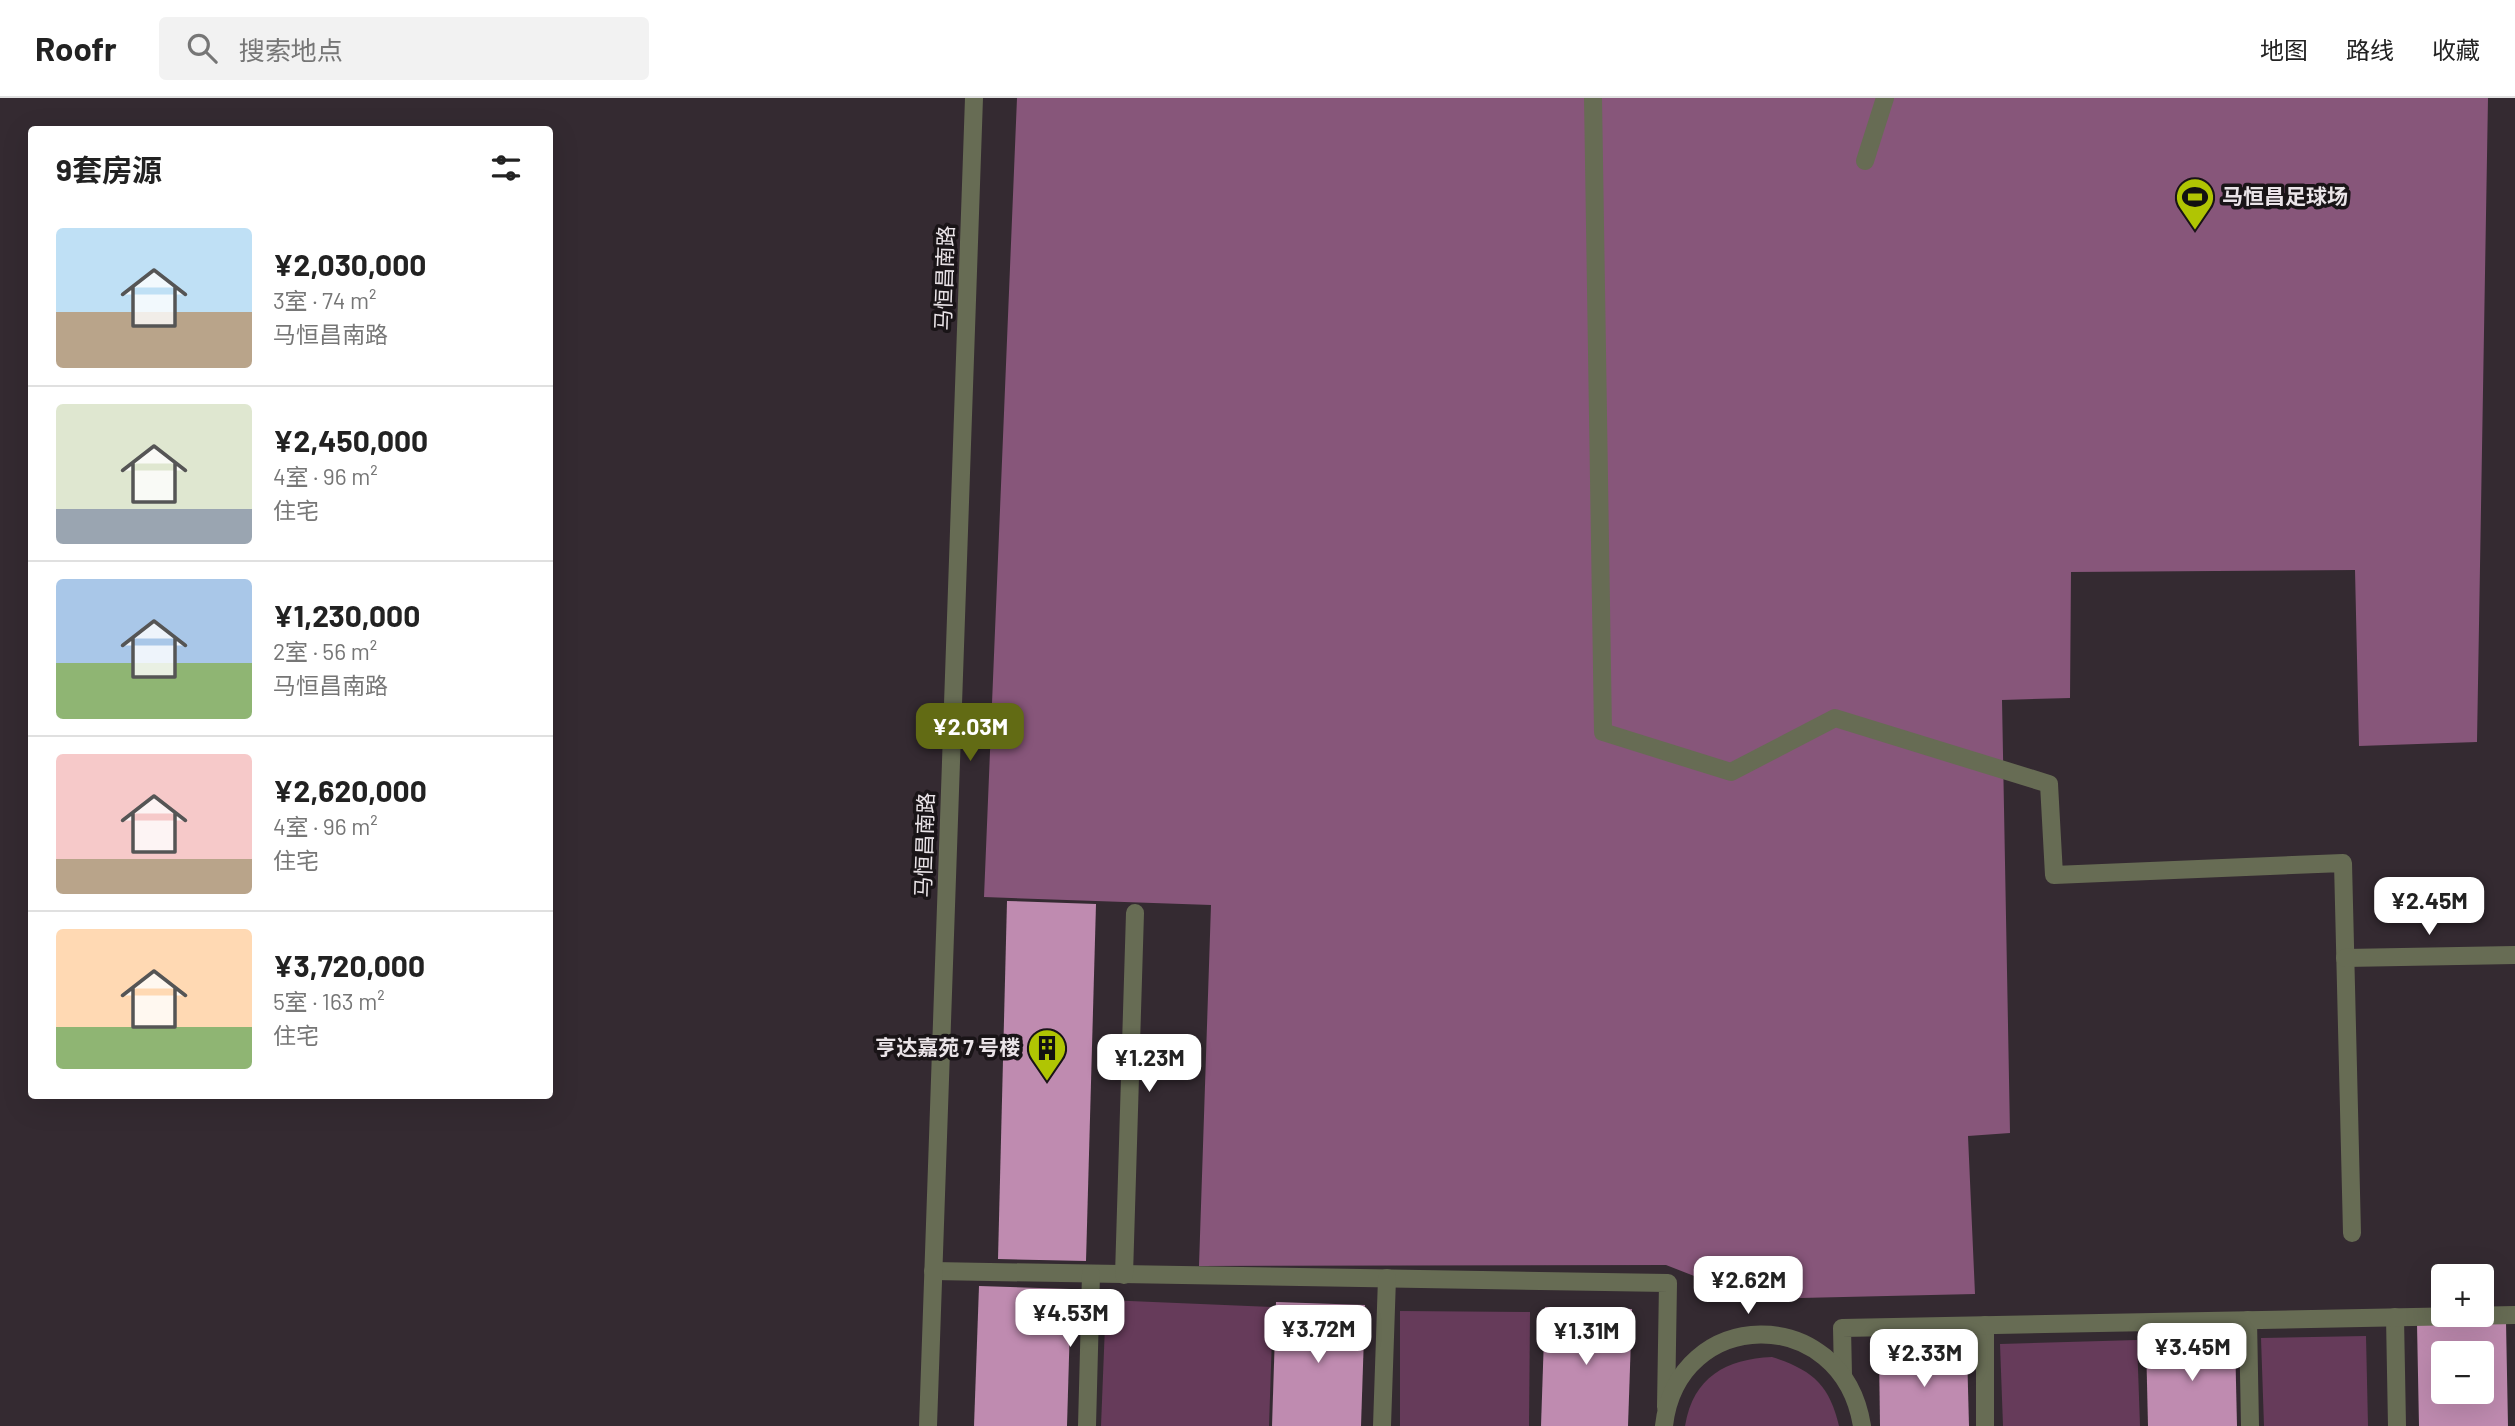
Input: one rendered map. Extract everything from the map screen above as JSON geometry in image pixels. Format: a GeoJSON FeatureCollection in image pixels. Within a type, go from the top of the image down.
{"type":"FeatureCollection","features":[{"type":"Feature","properties":{"kind":"street","name":"马恒昌南路"},"geometry":{"type":"LineString","coordinates":[[928,1426],[974,98]]}},
{"type":"Feature","properties":{"kind":"street"},"geometry":{"type":"LineString","coordinates":[[1593,98],[1603,732],[1731,772],[1835,718],[2049,784],[2054,874],[2343,863],[2351,1233]]}},
{"type":"Feature","properties":{"kind":"street"},"geometry":{"type":"LineString","coordinates":[[1865,161],[1885,98]]}},
{"type":"Feature","properties":{"kind":"street"},"geometry":{"type":"LineString","coordinates":[[1124,1275],[1135,913]]}},
{"type":"Feature","properties":{"kind":"street"},"geometry":{"type":"LineString","coordinates":[[2344,958],[2515,955]]}},
{"type":"Feature","properties":{"kind":"street"},"geometry":{"type":"LineString","coordinates":[[933,1272],[1668,1283],[1664,1426]]}},
{"type":"Feature","properties":{"kind":"street"},"geometry":{"type":"LineString","coordinates":[[1087,1426],[1091,1274]]}},
{"type":"Feature","properties":{"kind":"street"},"geometry":{"type":"LineString","coordinates":[[1382,1426],[1387,1278]]}},
{"type":"Feature","properties":{"kind":"street"},"geometry":{"type":"LineString","coordinates":[[1843,1375],[1842,1328],[2515,1315]]}},
{"type":"Feature","properties":{"kind":"street"},"geometry":{"type":"LineString","coordinates":[[2396,1317],[2397,1426]]}},
{"type":"Feature","properties":{"kind":"street"},"geometry":{"type":"LineString","coordinates":[[2248,1320],[2250,1426]]}},
{"type":"Feature","properties":{"kind":"street"},"geometry":{"type":"LineString","coordinates":[[1985,1325],[1985,1426]]}},
{"type":"Feature","properties":{"kind":"street"},"geometry":{"type":"LineString","coordinates":[[1666,1407],[1680,1377],[1701,1354],[1729,1339],[1761,1333],[1793,1338],[1821,1352],[1843,1375],[1858,1403],[1862,1426]]}},
{"type":"Feature","properties":{"kind":"shaded area"},"geometry":{"type":"Polygon","coordinates":[[[1017,98],[2488,98],[2477,742],[2359,746],[2355,570],[2071,572],[2070,698],[2002,700],[2010,1133],[1968,1136],[1975,1294],[1753,1299],[1666,1265],[1199,1266],[1211,905],[984,897],[1017,98]]]}},
{"type":"Feature","properties":{"kind":"shaded area"},"geometry":{"type":"Polygon","coordinates":[[[1106,1300],[1273,1307],[1269,1426],[1101,1426],[1106,1300]]]}},
{"type":"Feature","properties":{"kind":"shaded area"},"geometry":{"type":"Polygon","coordinates":[[[1400,1311],[1530,1312],[1529,1426],[1400,1426],[1400,1311]]]}},
{"type":"Feature","properties":{"kind":"shaded area"},"geometry":{"type":"Polygon","coordinates":[[[2366,1336],[2368,1426],[2264,1426],[2261,1338],[2366,1336]]]}},
{"type":"Feature","properties":{"kind":"shaded area"},"geometry":{"type":"Polygon","coordinates":[[[2137,1340],[2140,1426],[2003,1426],[2000,1344],[2137,1340]]]}},
{"type":"Feature","properties":{"kind":"shaded area"},"geometry":{"type":"Polygon","coordinates":[[[1772,1357],[1798,1367],[1817,1381],[1830,1399],[1839,1426],[1685,1426],[1696,1395],[1714,1374],[1740,1362],[1772,1357]]]}},
{"type":"Feature","properties":{"kind":"building","name":"亨达嘉苑 7 号楼"},"geometry":{"type":"Polygon","coordinates":[[[1007,901],[1096,904],[1086,1261],[998,1259],[1007,901]]]}},
{"type":"Feature","properties":{"kind":"building"},"geometry":{"type":"Polygon","coordinates":[[[979,1286],[1071,1289],[1067,1426],[974,1426],[979,1286]]]}},
{"type":"Feature","properties":{"kind":"building"},"geometry":{"type":"Polygon","coordinates":[[[1276,1302],[1365,1305],[1361,1426],[1272,1426],[1276,1302]]]}},
{"type":"Feature","properties":{"kind":"building"},"geometry":{"type":"Polygon","coordinates":[[[1545,1307],[1632,1309],[1628,1426],[1541,1426],[1545,1307]]]}},
{"type":"Feature","properties":{"kind":"building"},"geometry":{"type":"Polygon","coordinates":[[[2494,1322],[2506,1322],[2508,1426],[2419,1426],[2417,1324],[2431,1324],[2431,1327],[2494,1327],[2494,1322]]]}},
{"type":"Feature","properties":{"kind":"building"},"geometry":{"type":"Polygon","coordinates":[[[2235,1339],[2237,1426],[2148,1426],[2146,1341],[2235,1339]]]}},
{"type":"Feature","properties":{"kind":"building"},"geometry":{"type":"Polygon","coordinates":[[[1967,1351],[1969,1426],[1880,1426],[1879,1352],[1967,1351]]]}},
{"type":"Feature","properties":{"kind":"place","name":"马恒昌足球场"},"geometry":{"type":"Point","coordinates":[2195,231]}},
{"type":"Feature","properties":{"kind":"place","name":"亨达嘉苑 7 号楼"},"geometry":{"type":"Point","coordinates":[1047,1082]}}]}
